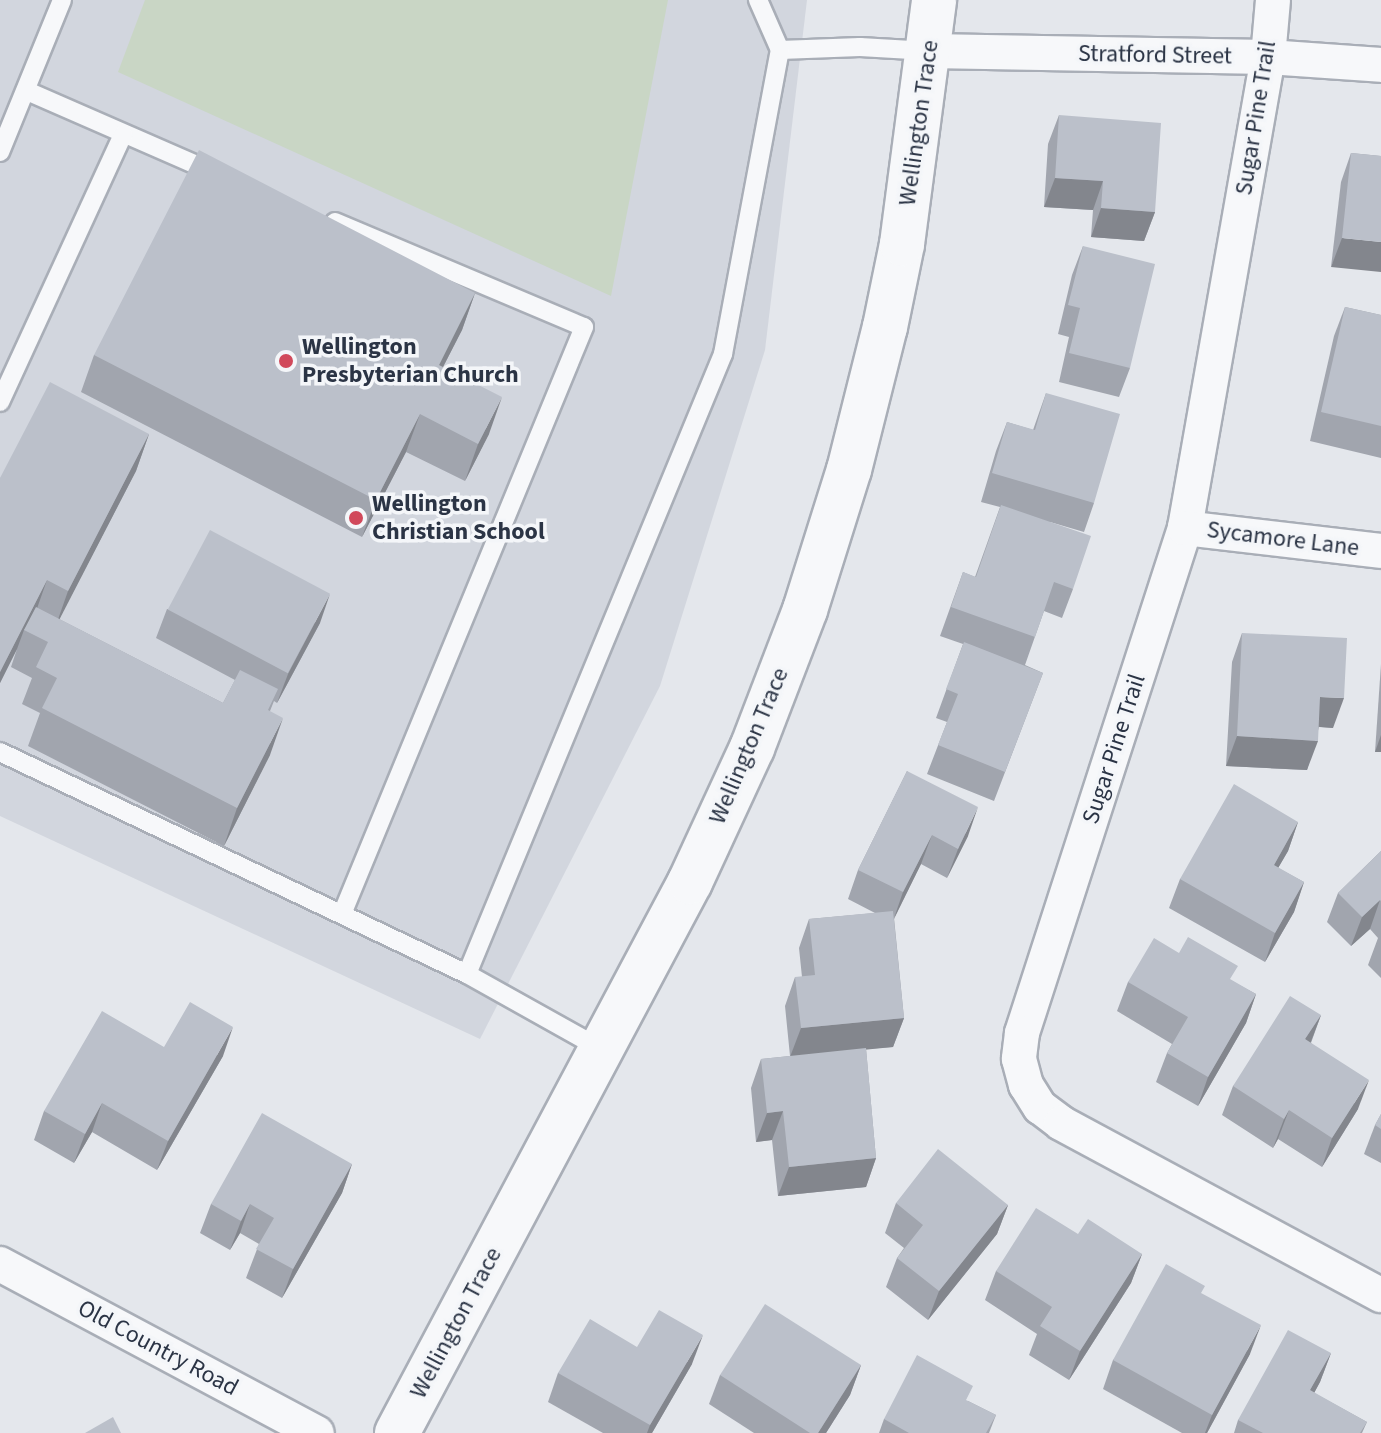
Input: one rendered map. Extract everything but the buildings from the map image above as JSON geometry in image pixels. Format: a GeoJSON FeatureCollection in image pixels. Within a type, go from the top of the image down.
{"type":"FeatureCollection","features":[{"type":"Feature","properties":{"kind":"street","name":"Wellington Trace"},"geometry":{"type":"LineString","coordinates":[[397,1433],[690,882],[752,748],[805,610],[849,470],[885,327],[902,244],[934,0]]}},
{"type":"Feature","properties":{"kind":"street","name":"Sugar Pine Trail"},"geometry":{"type":"LineString","coordinates":[[1273,0],[1268,57],[1185,528],[1022,1033],[1019,1059],[1026,1085],[1040,1107],[1061,1123],[1381,1295]]}},
{"type":"Feature","properties":{"kind":"street","name":"Stratford Street"},"geometry":{"type":"LineString","coordinates":[[929,51],[1268,57],[1381,65]]}},
{"type":"Feature","properties":{"kind":"street","name":"Sycamore Lane"},"geometry":{"type":"LineString","coordinates":[[1185,528],[1381,551]]}},
{"type":"Feature","properties":{"kind":"street","name":"Old Country Road"},"geometry":{"type":"LineString","coordinates":[[0,1264],[317,1433]]}},
{"type":"Feature","properties":{"kind":"lane"},"geometry":{"type":"LineString","coordinates":[[467,974],[723,354],[780,50],[758,0]]}},
{"type":"Feature","properties":{"kind":"lane"},"geometry":{"type":"LineString","coordinates":[[0,152],[27,91],[55,4]]}},
{"type":"Feature","properties":{"kind":"lane"},"geometry":{"type":"LineString","coordinates":[[780,50],[860,47],[929,51]]}},
{"type":"Feature","properties":{"kind":"lane"},"geometry":{"type":"LineString","coordinates":[[27,91],[238,182]]}},
{"type":"Feature","properties":{"kind":"lane"},"geometry":{"type":"LineString","coordinates":[[0,402],[123,134]]}},
{"type":"Feature","properties":{"kind":"lane"},"geometry":{"type":"LineString","coordinates":[[310,212],[584,327],[342,914]]}},
{"type":"Feature","properties":{"kind":"lane"},"geometry":{"type":"LineString","coordinates":[[0,752],[467,974],[601,1049]]}},
{"type":"Feature","properties":{"kind":"shaded area","name":"Wellington Christian School"},"geometry":{"type":"Polygon","coordinates":[[[0,0],[807,0],[765,350],[660,686],[480,1039],[0,816],[0,0]]]}},
{"type":"Feature","properties":{"kind":"green space"},"geometry":{"type":"Polygon","coordinates":[[[145,0],[668,0],[611,296],[118,72],[145,0]]]}},
{"type":"Feature","properties":{"kind":"place","name":"Wellington Presbyterian Church"},"geometry":{"type":"Point","coordinates":[286,361]}},
{"type":"Feature","properties":{"kind":"place","name":"Wellington Christian School"},"geometry":{"type":"Point","coordinates":[356,518]}}]}
